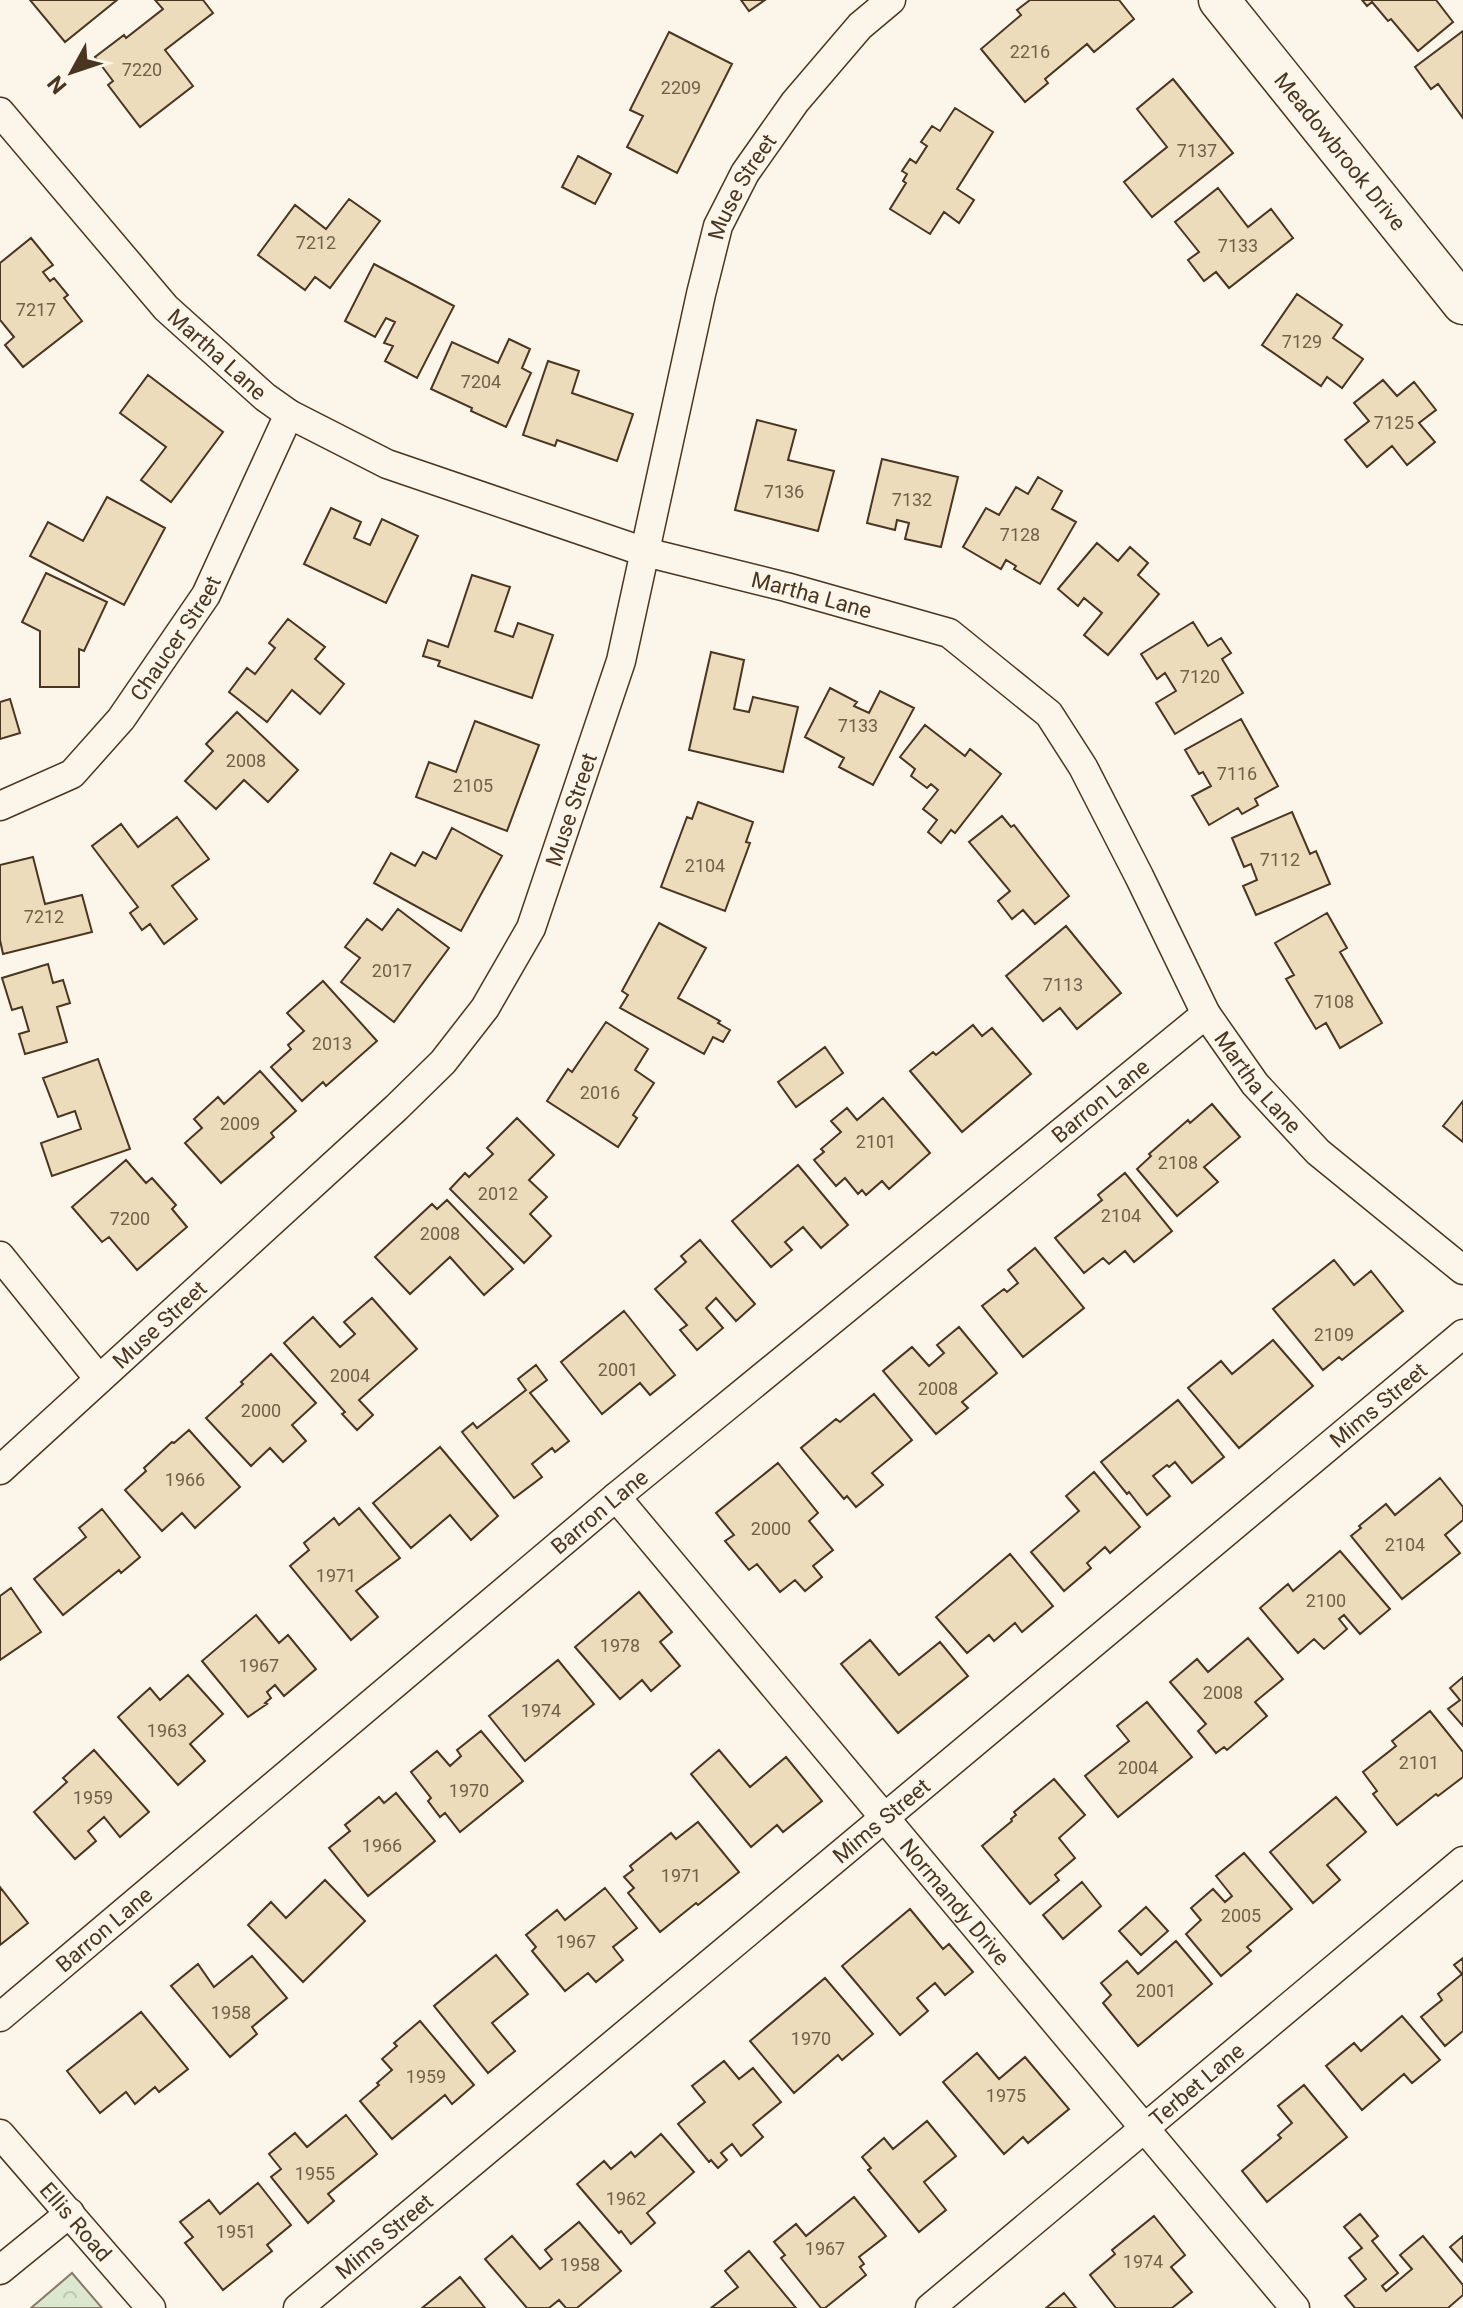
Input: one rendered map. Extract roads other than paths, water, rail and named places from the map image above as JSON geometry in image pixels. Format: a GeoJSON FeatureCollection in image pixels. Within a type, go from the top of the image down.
{"type":"FeatureCollection","features":[{"type":"Feature","properties":{"kind":"main road","name":"Meadowbrook Drive"},"geometry":{"type":"LineString","coordinates":[[1219,0],[1463,304]]}},
{"type":"Feature","properties":{"kind":"street","name":"Muse Street"},"geometry":{"type":"LineString","coordinates":[[0,1470],[396,1108],[443,1062],[485,1008],[531,928],[621,661],[718,226],[745,173],[795,102],[860,26],[891,0]]}},
{"type":"Feature","properties":{"kind":"street","name":"Martha Lane"},"geometry":{"type":"LineString","coordinates":[[0,112],[166,308],[265,397],[289,414],[387,464],[645,552],[786,587],[949,633],[1049,714],[1090,781],[1206,1014],[1255,1084],[1318,1152],[1463,1270]]}},
{"type":"Feature","properties":{"kind":"street","name":"Chaucer Street"},"geometry":{"type":"LineString","coordinates":[[0,806],[72,774],[121,719],[206,595],[289,414]]}},
{"type":"Feature","properties":{"kind":"street","name":"Barron Lane"},"geometry":{"type":"LineString","coordinates":[[0,2017],[616,1497],[1206,1014]]}},
{"type":"Feature","properties":{"kind":"street"},"geometry":{"type":"LineString","coordinates":[[0,1256],[99,1379]]}},
{"type":"Feature","properties":{"kind":"street","name":"Mims Street"},"geometry":{"type":"LineString","coordinates":[[298,2308],[1463,1334]]}},
{"type":"Feature","properties":{"kind":"street","name":"Normandy Drive"},"geometry":{"type":"LineString","coordinates":[[616,1497],[1295,2308]]}},
{"type":"Feature","properties":{"kind":"street","name":"Terbet Lane"},"geometry":{"type":"LineString","coordinates":[[930,2308],[1463,1861]]}},
{"type":"Feature","properties":{"kind":"street","name":"Ellis Road"},"geometry":{"type":"LineString","coordinates":[[0,2134],[151,2308]]}},
{"type":"Feature","properties":{"kind":"street"},"geometry":{"type":"LineString","coordinates":[[0,2270],[70,2213]]}}]}
